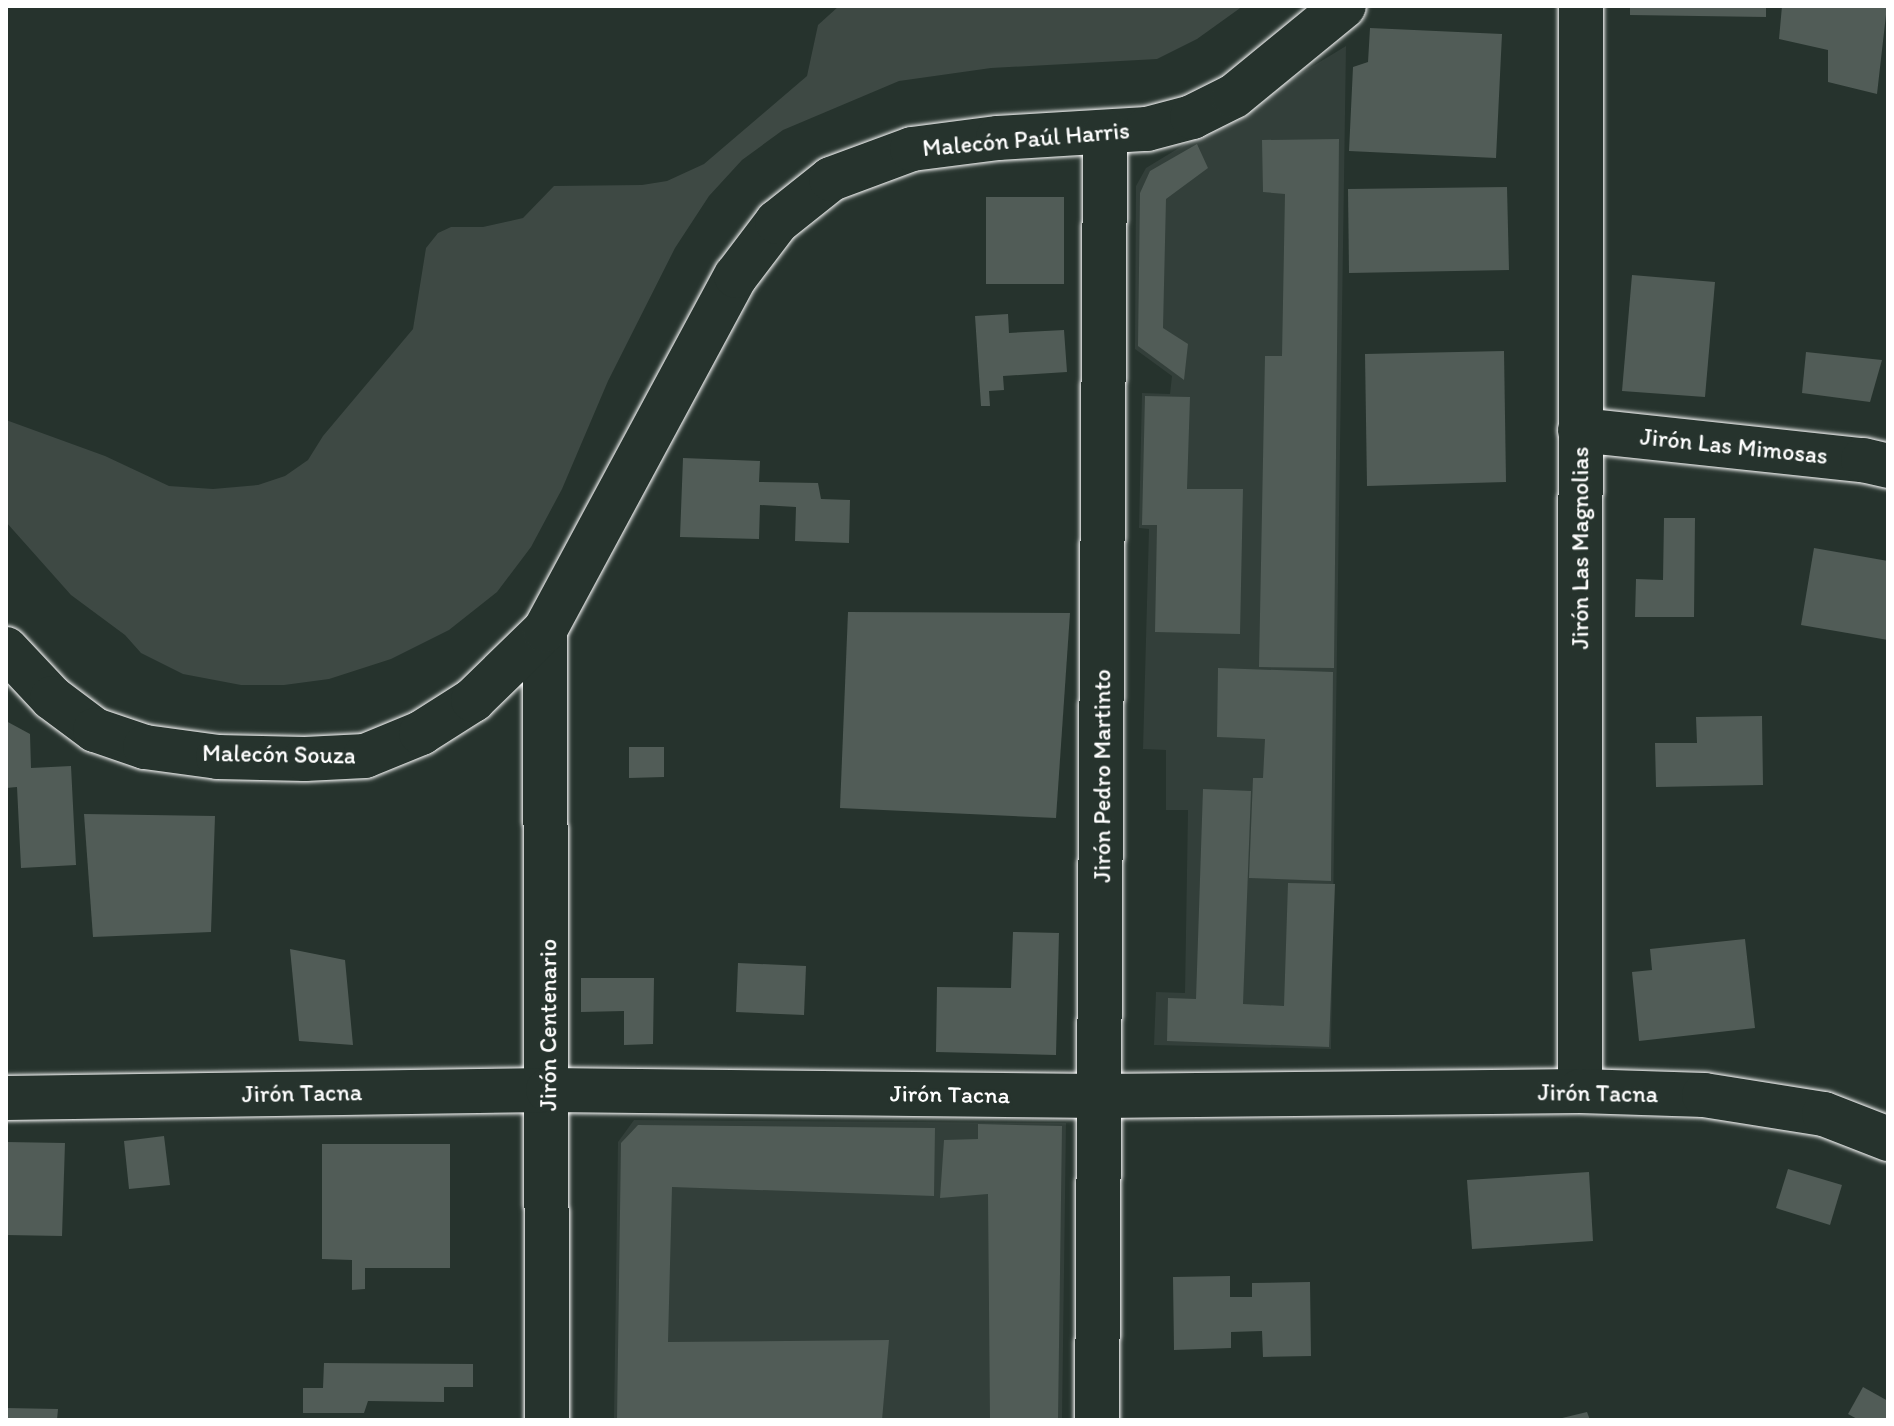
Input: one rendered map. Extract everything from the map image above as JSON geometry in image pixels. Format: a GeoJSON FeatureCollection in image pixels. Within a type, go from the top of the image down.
{"type":"FeatureCollection","features":[{"type":"Feature","properties":{"kind":"street","name":"Malecón Paúl Harris"},"geometry":{"type":"LineString","coordinates":[[545,630],[736,276],[777,222],[831,179],[912,149],[998,138],[1147,129],[1192,117],[1234,96],[1344,6]]}},
{"type":"Feature","properties":{"kind":"street","name":"Jirón Las Magnolias"},"geometry":{"type":"LineString","coordinates":[[1580,1091],[1581,6]]}},
{"type":"Feature","properties":{"kind":"street","name":"Jirón Pedro Martinto"},"geometry":{"type":"LineString","coordinates":[[1097,1420],[1105,132]]}},
{"type":"Feature","properties":{"kind":"street","name":"Jirón Las Mimosas"},"geometry":{"type":"LineString","coordinates":[[1580,430],[1888,466]]}},
{"type":"Feature","properties":{"kind":"street","name":"Malecón Souza"},"geometry":{"type":"LineString","coordinates":[[6,649],[52,698],[95,730],[145,747],[218,757],[305,759],[365,756],[421,733],[473,700],[545,630]]}},
{"type":"Feature","properties":{"kind":"street","name":"Jirón Centenario"},"geometry":{"type":"LineString","coordinates":[[545,630],[547,1420]]}},
{"type":"Feature","properties":{"kind":"street","name":"Jirón Tacna"},"geometry":{"type":"LineString","coordinates":[[6,1098],[548,1090],[1100,1096],[1580,1091],[1704,1095],[1824,1114],[1888,1139]]}},
{"type":"Feature","properties":{"kind":"shaded area"},"geometry":{"type":"Polygon","coordinates":[[[839,6],[1243,6],[1197,39],[1157,59],[991,68],[899,81],[783,130],[742,160],[709,196],[675,248],[608,381],[562,489],[531,547],[497,592],[449,630],[391,659],[329,679],[284,685],[241,685],[183,674],[141,653],[125,635],[71,595],[6,522],[6,420],[105,456],[169,486],[213,489],[258,485],[285,476],[308,460],[323,436],[413,329],[426,248],[438,233],[451,227],[483,227],[523,218],[554,186],[642,185],[667,181],[704,164],[807,76],[818,25],[839,6]]]}},
{"type":"Feature","properties":{"kind":"shaded area"},"geometry":{"type":"Polygon","coordinates":[[[1346,46],[1331,1049],[1154,1045],[1156,992],[1185,993],[1188,810],[1166,810],[1166,750],[1143,749],[1149,529],[1139,528],[1142,393],[1170,394],[1172,376],[1135,349],[1136,186],[1146,168],[1346,46]]]}},
{"type":"Feature","properties":{"kind":"shaded area"},"geometry":{"type":"Polygon","coordinates":[[[634,1120],[1066,1123],[1062,1420],[614,1420],[618,1142],[634,1120]]]}},
{"type":"Feature","properties":{"kind":"building"},"geometry":{"type":"Polygon","coordinates":[[[1630,6],[1766,6],[1766,17],[1630,15],[1630,6]]]}},
{"type":"Feature","properties":{"kind":"building"},"geometry":{"type":"Polygon","coordinates":[[[1782,6],[1887,6],[1877,94],[1828,82],[1828,50],[1779,39],[1782,6]]]}},
{"type":"Feature","properties":{"kind":"building"},"geometry":{"type":"Polygon","coordinates":[[[1370,28],[1502,34],[1496,158],[1349,151],[1353,67],[1368,62],[1370,28]]]}},
{"type":"Feature","properties":{"kind":"building"},"geometry":{"type":"Polygon","coordinates":[[[1339,139],[1334,668],[1259,667],[1265,356],[1282,356],[1285,194],[1263,192],[1262,140],[1339,139]]]}},
{"type":"Feature","properties":{"kind":"building"},"geometry":{"type":"Polygon","coordinates":[[[1197,144],[1208,168],[1166,199],[1163,328],[1188,344],[1184,380],[1138,346],[1140,193],[1150,171],[1197,144]]]}},
{"type":"Feature","properties":{"kind":"building"},"geometry":{"type":"Polygon","coordinates":[[[1507,187],[1509,270],[1349,273],[1348,189],[1507,187]]]}},
{"type":"Feature","properties":{"kind":"building"},"geometry":{"type":"Polygon","coordinates":[[[986,197],[1064,197],[1064,284],[986,284],[986,197]]]}},
{"type":"Feature","properties":{"kind":"building"},"geometry":{"type":"Polygon","coordinates":[[[1632,275],[1715,282],[1705,397],[1622,391],[1632,275]]]}},
{"type":"Feature","properties":{"kind":"building"},"geometry":{"type":"Polygon","coordinates":[[[1008,314],[1009,333],[1064,330],[1067,372],[1003,376],[1004,390],[989,391],[990,406],[981,406],[975,316],[1008,314]]]}},
{"type":"Feature","properties":{"kind":"building"},"geometry":{"type":"Polygon","coordinates":[[[1504,351],[1506,482],[1367,486],[1365,354],[1504,351]]]}},
{"type":"Feature","properties":{"kind":"building"},"geometry":{"type":"Polygon","coordinates":[[[1806,352],[1882,360],[1870,402],[1802,393],[1806,352]]]}},
{"type":"Feature","properties":{"kind":"building"},"geometry":{"type":"Polygon","coordinates":[[[1145,396],[1190,397],[1187,489],[1243,489],[1240,634],[1155,632],[1157,525],[1142,525],[1145,396]]]}},
{"type":"Feature","properties":{"kind":"building"},"geometry":{"type":"Polygon","coordinates":[[[683,458],[760,461],[759,482],[818,483],[821,499],[850,500],[849,543],[795,541],[796,507],[760,505],[759,539],[680,537],[683,458]]]}},
{"type":"Feature","properties":{"kind":"building"},"geometry":{"type":"Polygon","coordinates":[[[1664,518],[1695,518],[1694,617],[1635,617],[1636,579],[1663,580],[1664,518]]]}},
{"type":"Feature","properties":{"kind":"building"},"geometry":{"type":"Polygon","coordinates":[[[1814,548],[1888,561],[1888,640],[1801,625],[1814,548]]]}},
{"type":"Feature","properties":{"kind":"building"},"geometry":{"type":"Polygon","coordinates":[[[848,612],[1070,613],[1056,818],[840,808],[848,612]]]}},
{"type":"Feature","properties":{"kind":"building"},"geometry":{"type":"Polygon","coordinates":[[[1218,668],[1333,672],[1331,881],[1249,878],[1253,778],[1263,778],[1265,739],[1217,737],[1218,668]]]}},
{"type":"Feature","properties":{"kind":"building"},"geometry":{"type":"Polygon","coordinates":[[[1762,716],[1763,785],[1656,787],[1655,743],[1697,743],[1696,717],[1762,716]]]}},
{"type":"Feature","properties":{"kind":"building"},"geometry":{"type":"Polygon","coordinates":[[[6,721],[30,734],[31,768],[71,766],[76,865],[21,868],[17,787],[6,788],[6,721]]]}},
{"type":"Feature","properties":{"kind":"building"},"geometry":{"type":"Polygon","coordinates":[[[629,747],[664,747],[664,777],[629,778],[629,747]]]}},
{"type":"Feature","properties":{"kind":"building"},"geometry":{"type":"Polygon","coordinates":[[[1203,789],[1251,791],[1243,1004],[1284,1006],[1288,883],[1335,884],[1329,1047],[1167,1041],[1168,998],[1196,999],[1203,789]]]}},
{"type":"Feature","properties":{"kind":"building"},"geometry":{"type":"Polygon","coordinates":[[[84,814],[215,816],[211,932],[93,937],[84,814]]]}},
{"type":"Feature","properties":{"kind":"building"},"geometry":{"type":"Polygon","coordinates":[[[1013,932],[1059,933],[1056,1055],[936,1052],[937,987],[1011,988],[1013,932]]]}},
{"type":"Feature","properties":{"kind":"building"},"geometry":{"type":"Polygon","coordinates":[[[1745,939],[1755,1028],[1639,1041],[1632,972],[1652,970],[1650,949],[1745,939]]]}},
{"type":"Feature","properties":{"kind":"building"},"geometry":{"type":"Polygon","coordinates":[[[290,949],[345,960],[353,1045],[299,1041],[290,949]]]}},
{"type":"Feature","properties":{"kind":"building"},"geometry":{"type":"Polygon","coordinates":[[[738,963],[806,966],[804,1015],[736,1012],[738,963]]]}},
{"type":"Feature","properties":{"kind":"building"},"geometry":{"type":"Polygon","coordinates":[[[581,978],[654,978],[653,1044],[624,1045],[624,1011],[581,1012],[581,978]]]}},
{"type":"Feature","properties":{"kind":"building"},"geometry":{"type":"Polygon","coordinates":[[[978,1124],[1062,1126],[1058,1420],[990,1420],[988,1194],[940,1198],[944,1140],[978,1139],[978,1124]]]}},
{"type":"Feature","properties":{"kind":"building"},"geometry":{"type":"Polygon","coordinates":[[[638,1125],[935,1128],[934,1196],[672,1187],[668,1342],[889,1340],[882,1420],[617,1420],[621,1143],[638,1125]]]}},
{"type":"Feature","properties":{"kind":"building"},"geometry":{"type":"Polygon","coordinates":[[[164,1136],[170,1185],[129,1189],[124,1141],[164,1136]]]}},
{"type":"Feature","properties":{"kind":"building"},"geometry":{"type":"Polygon","coordinates":[[[6,1142],[65,1143],[62,1236],[6,1235],[6,1142]]]}},
{"type":"Feature","properties":{"kind":"building"},"geometry":{"type":"Polygon","coordinates":[[[322,1144],[450,1144],[450,1268],[365,1268],[365,1289],[352,1290],[352,1260],[322,1259],[322,1144]]]}},
{"type":"Feature","properties":{"kind":"building"},"geometry":{"type":"Polygon","coordinates":[[[1788,1169],[1842,1185],[1830,1225],[1776,1208],[1788,1169]]]}},
{"type":"Feature","properties":{"kind":"building"},"geometry":{"type":"Polygon","coordinates":[[[1589,1172],[1593,1241],[1472,1249],[1467,1180],[1589,1172]]]}},
{"type":"Feature","properties":{"kind":"building"},"geometry":{"type":"Polygon","coordinates":[[[1230,1276],[1230,1297],[1252,1297],[1252,1283],[1310,1282],[1311,1356],[1263,1357],[1262,1331],[1231,1332],[1231,1348],[1174,1350],[1173,1277],[1230,1276]]]}},
{"type":"Feature","properties":{"kind":"building"},"geometry":{"type":"Polygon","coordinates":[[[324,1363],[473,1364],[473,1387],[444,1387],[444,1402],[368,1401],[364,1413],[303,1413],[303,1388],[323,1388],[324,1363]]]}},
{"type":"Feature","properties":{"kind":"building"},"geometry":{"type":"Polygon","coordinates":[[[1863,1387],[1888,1401],[1888,1420],[1859,1420],[1848,1414],[1863,1387]]]}},
{"type":"Feature","properties":{"kind":"building"},"geometry":{"type":"Polygon","coordinates":[[[6,1408],[58,1409],[57,1420],[6,1420],[6,1408]]]}},
{"type":"Feature","properties":{"kind":"building"},"geometry":{"type":"Polygon","coordinates":[[[1587,1412],[1590,1420],[1558,1419],[1587,1412]]]}}]}
